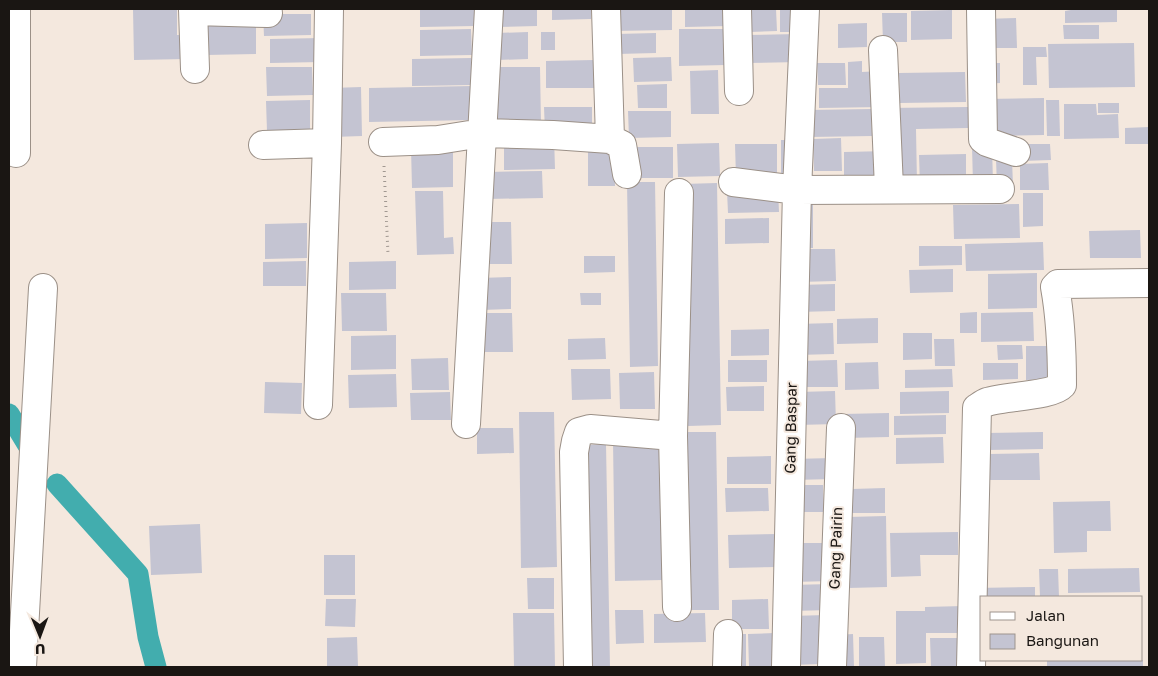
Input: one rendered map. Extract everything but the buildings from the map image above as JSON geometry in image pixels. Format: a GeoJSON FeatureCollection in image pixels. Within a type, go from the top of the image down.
{"type":"FeatureCollection","features":[{"type":"Feature","properties":{"kind":"street"},"geometry":{"type":"LineString","coordinates":[[16,9],[16,152]]}},
{"type":"Feature","properties":{"kind":"street"},"geometry":{"type":"LineString","coordinates":[[318,405],[327,143],[329,9]]}},
{"type":"Feature","properties":{"kind":"street"},"geometry":{"type":"LineString","coordinates":[[466,424],[489,9]]}},
{"type":"Feature","properties":{"kind":"street"},"geometry":{"type":"LineString","coordinates":[[606,9],[610,139]]}},
{"type":"Feature","properties":{"kind":"street"},"geometry":{"type":"LineString","coordinates":[[737,9],[739,91]]}},
{"type":"Feature","properties":{"kind":"street","name":"Gang Baspar"},"geometry":{"type":"LineString","coordinates":[[786,667],[797,190],[805,9]]}},
{"type":"Feature","properties":{"kind":"street"},"geometry":{"type":"LineString","coordinates":[[981,9],[982,139],[1016,152]]}},
{"type":"Feature","properties":{"kind":"street"},"geometry":{"type":"LineString","coordinates":[[195,69],[193,10],[268,13]]}},
{"type":"Feature","properties":{"kind":"street"},"geometry":{"type":"LineString","coordinates":[[883,50],[889,188]]}},
{"type":"Feature","properties":{"kind":"street"},"geometry":{"type":"LineString","coordinates":[[383,142],[438,140],[482,133],[610,139],[622,145],[627,174]]}},
{"type":"Feature","properties":{"kind":"street"},"geometry":{"type":"LineString","coordinates":[[263,144],[327,143]]}},
{"type":"Feature","properties":{"kind":"street"},"geometry":{"type":"LineString","coordinates":[[733,182],[797,190],[889,188],[1000,189]]}},
{"type":"Feature","properties":{"kind":"street"},"geometry":{"type":"LineString","coordinates":[[677,607],[673,436],[679,193]]}},
{"type":"Feature","properties":{"kind":"street"},"geometry":{"type":"LineString","coordinates":[[971,667],[977,408],[986,402],[1054,390],[1062,385],[1062,346],[1055,287],[1058,284],[1149,283]]}},
{"type":"Feature","properties":{"kind":"street"},"geometry":{"type":"LineString","coordinates":[[22,667],[43,288]]}},
{"type":"Feature","properties":{"kind":"street"},"geometry":{"type":"LineString","coordinates":[[578,667],[574,452],[579,432],[590,428],[673,436]]}},
{"type":"Feature","properties":{"kind":"street","name":"Gang Pairin"},"geometry":{"type":"LineString","coordinates":[[832,667],[841,428]]}},
{"type":"Feature","properties":{"kind":"street"},"geometry":{"type":"LineString","coordinates":[[727,667],[728,634]]}},
{"type":"Feature","properties":{"kind":"path"},"geometry":{"type":"LineString","coordinates":[[383,142],[388,254]]}},
{"type":"Feature","properties":{"kind":"waterway"},"geometry":{"type":"LineString","coordinates":[[9,414],[29,447]]}},
{"type":"Feature","properties":{"kind":"waterway"},"geometry":{"type":"LineString","coordinates":[[57,484],[138,574],[148,637],[156,667]]}}]}
